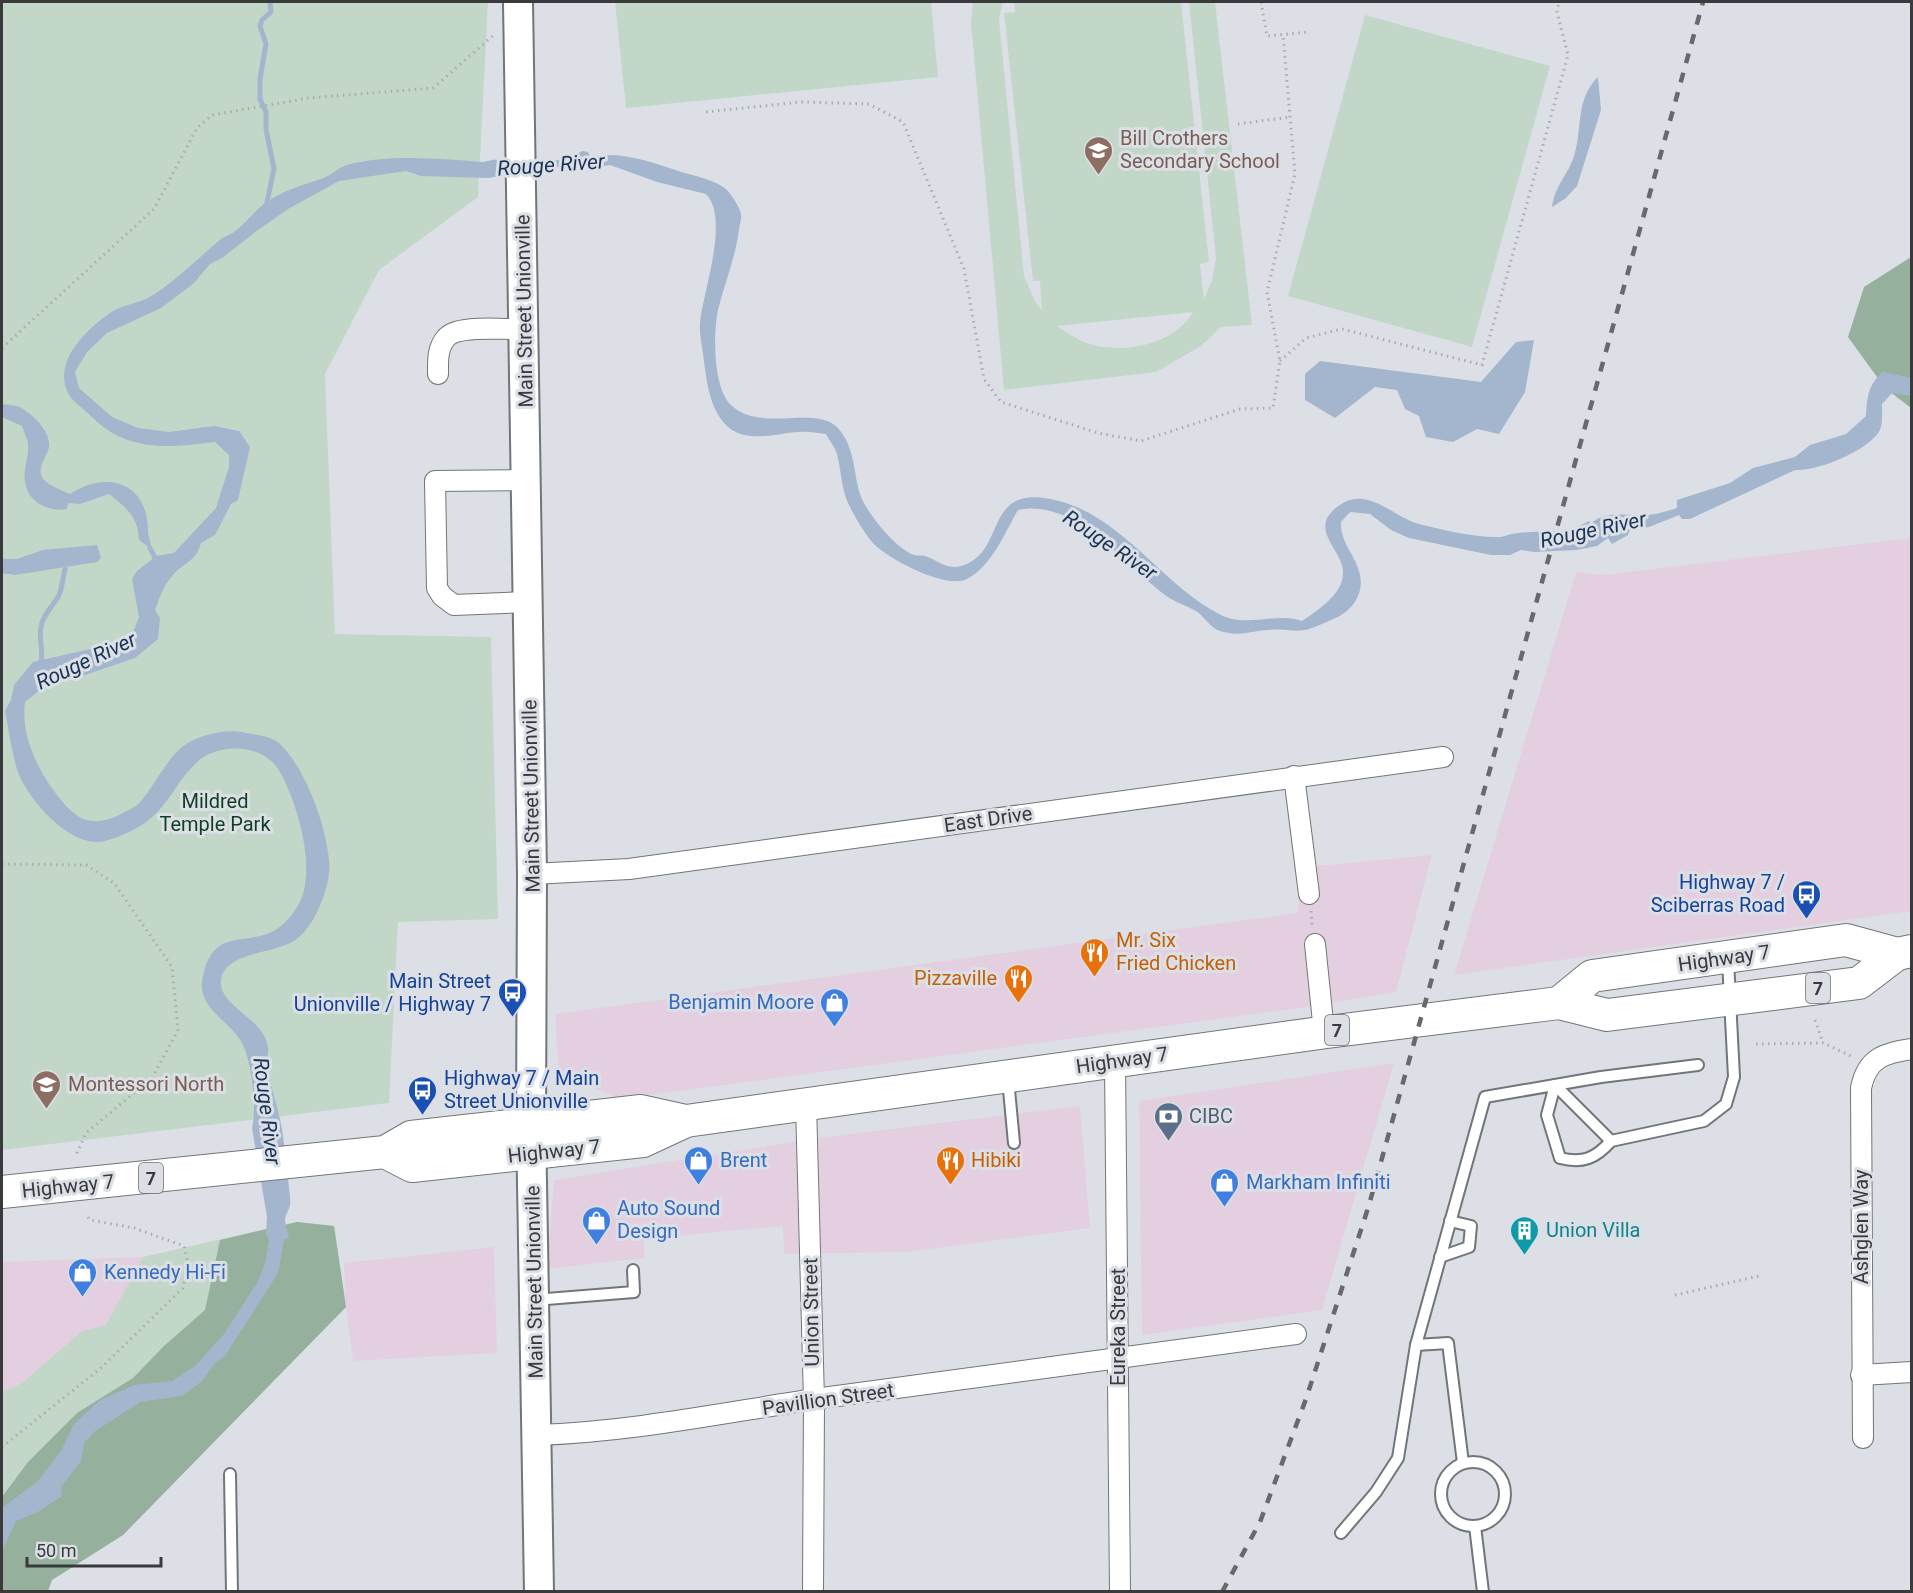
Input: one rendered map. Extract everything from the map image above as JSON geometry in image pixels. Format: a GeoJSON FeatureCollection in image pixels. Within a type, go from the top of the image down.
{"type":"FeatureCollection","features":[{"type":"Feature","properties":{"kind":"main road","name":"Main Street Unionville"},"geometry":{"type":"LineString","coordinates":[[518,8],[522,130],[532,874],[531,1138],[539,1592]]}},
{"type":"Feature","properties":{"kind":"main road","name":"Highway 7"},"geometry":{"type":"LineString","coordinates":[[1559,1003],[1592,976],[1846,940],[1904,953]]}},
{"type":"Feature","properties":{"kind":"main road","name":"Highway 7"},"geometry":{"type":"LineString","coordinates":[[2,1192],[385,1152],[412,1166],[531,1138],[643,1141],[686,1121],[1323,1032],[1559,1003],[1607,1015],[1859,983],[1904,953]]}},
{"type":"Feature","properties":{"kind":"street"},"geometry":{"type":"LineString","coordinates":[[438,374],[442,343],[451,333],[467,329],[524,329]]}},
{"type":"Feature","properties":{"kind":"street"},"geometry":{"type":"LineString","coordinates":[[526,480],[435,481],[437,588],[442,596],[454,605],[528,603]]}},
{"type":"Feature","properties":{"kind":"street","name":"East Drive"},"geometry":{"type":"LineString","coordinates":[[532,874],[629,869],[1443,757]]}},
{"type":"Feature","properties":{"kind":"street"},"geometry":{"type":"LineString","coordinates":[[1294,776],[1309,894]]}},
{"type":"Feature","properties":{"kind":"street"},"geometry":{"type":"LineString","coordinates":[[1315,944],[1323,1032]]}},
{"type":"Feature","properties":{"kind":"street"},"geometry":{"type":"LineString","coordinates":[[1874,1060],[1890,1052],[1911,1049]]}},
{"type":"Feature","properties":{"kind":"street","name":"Ashglen Way"},"geometry":{"type":"LineString","coordinates":[[1863,1437],[1861,1088],[1864,1072],[1874,1060]]}},
{"type":"Feature","properties":{"kind":"street","name":"Eureka Street"},"geometry":{"type":"LineString","coordinates":[[1115,1062],[1119,1359],[1117,1466],[1120,1592]]}},
{"type":"Feature","properties":{"kind":"street","name":"Union Street"},"geometry":{"type":"LineString","coordinates":[[806,1104],[814,1400],[813,1592]]}},
{"type":"Feature","properties":{"kind":"street","name":"Pavillion Street"},"geometry":{"type":"LineString","coordinates":[[536,1435],[583,1433],[633,1427],[1296,1334]]}},
{"type":"Feature","properties":{"kind":"street"},"geometry":{"type":"LineString","coordinates":[[1862,1375],[1911,1372]]}},
{"type":"Feature","properties":{"kind":"lane"},"geometry":{"type":"LineString","coordinates":[[1555,1085],[1547,1115],[1560,1158],[1572,1161],[1598,1156],[1611,1141],[1704,1121],[1726,1104],[1734,1077],[1727,958]]}},
{"type":"Feature","properties":{"kind":"lane"},"geometry":{"type":"LineString","coordinates":[[1341,1533],[1376,1492],[1398,1458],[1416,1346],[1485,1097],[1698,1065]]}},
{"type":"Feature","properties":{"kind":"lane"},"geometry":{"type":"LineString","coordinates":[[1007,1076],[1014,1143]]}},
{"type":"Feature","properties":{"kind":"lane"},"geometry":{"type":"LineString","coordinates":[[1555,1085],[1611,1141]]}},
{"type":"Feature","properties":{"kind":"lane"},"geometry":{"type":"LineString","coordinates":[[1440,1257],[1469,1247],[1471,1226],[1450,1221]]}},
{"type":"Feature","properties":{"kind":"lane"},"geometry":{"type":"LineString","coordinates":[[534,1300],[634,1292],[633,1270]]}},
{"type":"Feature","properties":{"kind":"lane"},"geometry":{"type":"LineString","coordinates":[[1416,1346],[1448,1342],[1463,1463]]}},
{"type":"Feature","properties":{"kind":"lane"},"geometry":{"type":"LineString","coordinates":[[1463,1463],[1484,1463],[1500,1477],[1504,1487],[1502,1508],[1495,1517],[1475,1526],[1455,1521],[1442,1505],[1442,1484],[1447,1475],[1463,1463]]}},
{"type":"Feature","properties":{"kind":"lane"},"geometry":{"type":"LineString","coordinates":[[230,1474],[232,1592]]}},
{"type":"Feature","properties":{"kind":"lane"},"geometry":{"type":"LineString","coordinates":[[1475,1526],[1483,1592]]}},
{"type":"Feature","properties":{"kind":"path"},"geometry":{"type":"LineString","coordinates":[[1261,2],[1267,36],[1309,32]]}},
{"type":"Feature","properties":{"kind":"path"},"geometry":{"type":"LineString","coordinates":[[1280,361],[1306,338],[1342,329],[1482,365],[1568,56],[1557,12],[1559,2]]}},
{"type":"Feature","properties":{"kind":"path"},"geometry":{"type":"LineString","coordinates":[[2,348],[154,209],[196,129],[212,115],[309,98],[433,88],[518,8]]}},
{"type":"Feature","properties":{"kind":"path"},"geometry":{"type":"LineString","coordinates":[[706,112],[801,102],[869,104],[903,122],[964,269],[984,379],[1001,402],[1098,432],[1141,441],[1240,409],[1273,408],[1280,361],[1267,292],[1295,174],[1283,34]]}},
{"type":"Feature","properties":{"kind":"path"},"geometry":{"type":"LineString","coordinates":[[1238,124],[1290,117]]}},
{"type":"Feature","properties":{"kind":"path"},"geometry":{"type":"LineString","coordinates":[[2,864],[86,865],[114,883],[172,967],[178,1030],[152,1078],[86,1133],[76,1155]]}},
{"type":"Feature","properties":{"kind":"path"},"geometry":{"type":"LineString","coordinates":[[1309,894],[1315,944]]}},
{"type":"Feature","properties":{"kind":"path"},"geometry":{"type":"LineString","coordinates":[[1815,1020],[1823,1043]]}},
{"type":"Feature","properties":{"kind":"path"},"geometry":{"type":"LineString","coordinates":[[1756,1044],[1823,1043],[1858,1060],[1874,1060]]}},
{"type":"Feature","properties":{"kind":"path"},"geometry":{"type":"LineString","coordinates":[[2,1448],[100,1368],[183,1288],[188,1263],[184,1246],[134,1228],[90,1220],[87,1216]]}},
{"type":"Feature","properties":{"kind":"path"},"geometry":{"type":"LineString","coordinates":[[1675,1295],[1759,1276]]}},
{"type":"Feature","properties":{"kind":"shaded area"},"geometry":{"type":"Polygon","coordinates":[[[1911,538],[1911,911],[1454,975],[1576,572],[1604,575],[1911,538]]]}},
{"type":"Feature","properties":{"kind":"shaded area"},"geometry":{"type":"Polygon","coordinates":[[[1432,855],[1396,992],[1300,1008],[620,1099],[559,1073],[555,1014],[1297,913],[1305,867],[1432,855]]]}},
{"type":"Feature","properties":{"kind":"shaded area"},"geometry":{"type":"Polygon","coordinates":[[[1394,1063],[1322,1310],[1142,1335],[1139,1101],[1394,1063]]]}},
{"type":"Feature","properties":{"kind":"shaded area"},"geometry":{"type":"Polygon","coordinates":[[[1080,1106],[1090,1228],[906,1252],[784,1254],[783,1226],[644,1239],[645,1258],[547,1269],[554,1180],[818,1138],[1080,1106]]]}},
{"type":"Feature","properties":{"kind":"shaded area"},"geometry":{"type":"Polygon","coordinates":[[[494,1247],[497,1353],[353,1361],[346,1307],[344,1263],[494,1247]]]}},
{"type":"Feature","properties":{"kind":"shaded area"},"geometry":{"type":"Polygon","coordinates":[[[143,1257],[106,1325],[82,1331],[22,1383],[2,1392],[2,1262],[143,1257]]]}},
{"type":"Feature","properties":{"kind":"green space","name":"Mildred Temple Park"},"geometry":{"type":"Polygon","coordinates":[[[2,2],[488,2],[478,197],[379,270],[325,374],[335,634],[491,637],[498,919],[398,922],[389,1103],[2,1150],[2,2]]]}},
{"type":"Feature","properties":{"kind":"green space"},"geometry":{"type":"Polygon","coordinates":[[[615,2],[931,2],[938,77],[626,108],[615,2]]]}},
{"type":"Feature","properties":{"kind":"green space"},"geometry":{"type":"Polygon","coordinates":[[[973,2],[1003,2],[999,19],[1024,276],[1036,303],[1042,310],[1040,281],[1033,281],[1004,13],[1015,12],[1014,2],[1181,2],[1209,262],[1200,264],[1204,299],[1212,280],[1216,258],[1189,2],[1215,2],[1252,325],[1221,327],[1201,346],[1156,372],[1004,390],[971,23],[973,2]],[[1193,312],[1057,326],[1079,339],[1096,345],[1127,348],[1158,341],[1184,324],[1193,312]]]}},
{"type":"Feature","properties":{"kind":"green space"},"geometry":{"type":"Polygon","coordinates":[[[1365,15],[1550,66],[1472,347],[1288,296],[1365,15]]]}},
{"type":"Feature","properties":{"kind":"green space"},"geometry":{"type":"Polygon","coordinates":[[[1911,257],[1911,408],[1885,388],[1848,337],[1864,287],[1911,257]]]}},
{"type":"Feature","properties":{"kind":"green space"},"geometry":{"type":"Polygon","coordinates":[[[297,1222],[334,1226],[346,1307],[123,1535],[52,1580],[48,1591],[2,1592],[2,1392],[22,1383],[82,1331],[106,1325],[143,1257],[297,1222]]]}},
{"type":"Feature","properties":{"kind":"green space"},"geometry":{"type":"Polygon","coordinates":[[[297,1222],[334,1226],[346,1307],[123,1535],[52,1580],[48,1591],[2,1591],[2,1497],[28,1462],[77,1413],[133,1378],[164,1346],[205,1310],[220,1240],[297,1222]]]}},
{"type":"Feature","properties":{"kind":"water"},"geometry":{"type":"Polygon","coordinates":[[[1598,77],[1601,110],[1577,186],[1566,198],[1552,207],[1556,192],[1574,156],[1586,95],[1598,77]]]}},
{"type":"Feature","properties":{"kind":"water"},"geometry":{"type":"Polygon","coordinates":[[[582,151],[588,152],[590,156],[614,155],[647,161],[711,181],[729,192],[741,216],[735,251],[716,320],[716,360],[725,397],[731,405],[743,413],[757,417],[815,418],[837,427],[850,450],[860,494],[868,510],[890,538],[907,551],[946,566],[961,566],[976,559],[1006,509],[1017,500],[1034,497],[1059,501],[1104,522],[1180,587],[1200,602],[1231,619],[1282,618],[1302,621],[1328,601],[1342,582],[1343,574],[1342,565],[1328,539],[1326,521],[1331,512],[1353,499],[1373,501],[1419,524],[1487,537],[1563,530],[1589,521],[1591,524],[1597,519],[1610,515],[1655,514],[1677,508],[1677,500],[1730,483],[1753,468],[1795,457],[1810,445],[1846,434],[1866,416],[1871,386],[1883,372],[1911,378],[1911,396],[1892,393],[1882,404],[1882,422],[1879,432],[1863,447],[1840,459],[1816,467],[1795,470],[1690,519],[1682,519],[1679,515],[1649,527],[1630,530],[1628,535],[1612,544],[1608,538],[1597,546],[1576,550],[1534,552],[1521,550],[1510,555],[1491,555],[1409,538],[1391,530],[1370,514],[1350,512],[1341,522],[1341,531],[1356,563],[1361,581],[1354,604],[1344,613],[1310,629],[1233,634],[1216,629],[1196,611],[1171,599],[1081,525],[1060,514],[1039,509],[1018,510],[990,558],[984,566],[967,579],[945,580],[917,571],[879,549],[861,527],[846,497],[837,454],[826,434],[801,432],[744,435],[724,423],[712,402],[700,335],[702,309],[713,256],[716,220],[713,205],[706,194],[657,182],[610,165],[597,167],[578,164],[488,178],[421,176],[406,171],[339,181],[288,209],[222,258],[210,264],[193,284],[161,308],[107,333],[87,352],[75,372],[79,388],[112,417],[138,428],[169,432],[214,426],[239,431],[250,447],[238,500],[231,504],[215,535],[201,543],[193,558],[177,570],[162,592],[155,610],[160,618],[158,639],[135,658],[82,676],[61,678],[47,684],[25,702],[24,713],[27,735],[34,757],[51,787],[73,812],[89,820],[109,819],[135,807],[171,758],[182,747],[196,739],[222,732],[260,735],[274,740],[291,757],[307,784],[324,831],[329,860],[328,880],[317,913],[298,938],[278,948],[253,954],[232,963],[225,970],[221,980],[222,989],[227,998],[259,1029],[265,1038],[268,1051],[268,1071],[284,1147],[290,1200],[285,1224],[289,1238],[284,1240],[278,1273],[225,1356],[216,1362],[202,1381],[182,1396],[140,1402],[94,1432],[84,1443],[81,1461],[61,1487],[62,1496],[38,1512],[16,1521],[2,1551],[2,1508],[37,1482],[61,1451],[74,1424],[100,1400],[134,1385],[172,1381],[195,1366],[224,1334],[257,1283],[265,1264],[269,1240],[266,1234],[267,1217],[252,1128],[254,1099],[251,1076],[247,1055],[239,1038],[204,998],[203,976],[212,953],[218,947],[225,943],[272,932],[291,916],[303,893],[306,873],[302,833],[286,784],[273,763],[254,751],[233,748],[204,757],[188,771],[163,806],[146,822],[127,833],[101,842],[85,840],[72,835],[60,826],[38,804],[22,780],[13,755],[5,711],[11,700],[14,685],[33,662],[130,640],[139,617],[132,579],[137,571],[156,556],[174,553],[216,508],[229,467],[229,455],[215,442],[182,446],[149,445],[119,437],[105,428],[78,405],[67,391],[64,379],[69,357],[75,346],[101,320],[114,310],[156,293],[222,238],[236,231],[268,201],[286,191],[322,179],[346,165],[400,158],[483,162],[508,159],[547,161],[571,157],[582,151]]]}},
{"type":"Feature","properties":{"kind":"water"},"geometry":{"type":"Polygon","coordinates":[[[1534,340],[1525,392],[1499,434],[1477,429],[1453,442],[1426,437],[1419,416],[1405,409],[1397,390],[1375,387],[1335,418],[1305,400],[1305,374],[1320,361],[1481,382],[1516,342],[1534,340]]]}},
{"type":"Feature","properties":{"kind":"water"},"geometry":{"type":"Polygon","coordinates":[[[2,404],[20,407],[44,429],[49,447],[41,465],[41,473],[42,477],[54,487],[70,494],[84,487],[111,482],[133,491],[141,501],[146,514],[150,548],[139,540],[134,519],[109,494],[80,504],[68,503],[67,509],[60,510],[35,501],[30,496],[25,482],[28,449],[26,437],[22,426],[2,417],[2,404]]]}},
{"type":"Feature","properties":{"kind":"water"},"geometry":{"type":"Polygon","coordinates":[[[97,545],[101,558],[97,562],[15,575],[2,573],[2,559],[17,559],[43,550],[97,545]]]}},
{"type":"Feature","properties":{"kind":"waterway"},"geometry":{"type":"LineString","coordinates":[[266,207],[274,169],[266,129],[266,112],[260,99],[260,79],[266,44],[260,26],[262,20],[271,12],[270,2]]}},
{"type":"Feature","properties":{"kind":"waterway","name":"Rouge River"},"geometry":{"type":"LineString","coordinates":[[150,548],[157,562]]}},
{"type":"Feature","properties":{"kind":"waterway"},"geometry":{"type":"LineString","coordinates":[[40,665],[42,622],[60,593],[65,569]]}},
{"type":"Feature","properties":{"kind":"railway"},"geometry":{"type":"LineString","coordinates":[[1222,1592],[1260,1522],[1306,1399],[1369,1205],[1703,2]]}},
{"type":"Feature","properties":{"kind":"place","name":"Bill Crothers Secondary School"},"geometry":{"type":"Point","coordinates":[1099,176]}},
{"type":"Feature","properties":{"kind":"place","name":"Highway 7 / Sciberras Road"},"geometry":{"type":"Point","coordinates":[1806,920]}},
{"type":"Feature","properties":{"kind":"place","name":"Mr. Six Fried Chicken"},"geometry":{"type":"Point","coordinates":[1095,978]}},
{"type":"Feature","properties":{"kind":"place","name":"Pizzaville"},"geometry":{"type":"Point","coordinates":[1018,1004]}},
{"type":"Feature","properties":{"kind":"place","name":"Main Street Unionville / Highway 7"},"geometry":{"type":"Point","coordinates":[512,1018]}},
{"type":"Feature","properties":{"kind":"place","name":"Benjamin Moore"},"geometry":{"type":"Point","coordinates":[835,1028]}},
{"type":"Feature","properties":{"kind":"place","name":"Montessori North"},"geometry":{"type":"Point","coordinates":[47,1110]}},
{"type":"Feature","properties":{"kind":"place","name":"Highway 7 / Main Street Unionville"},"geometry":{"type":"Point","coordinates":[423,1116]}},
{"type":"Feature","properties":{"kind":"place","name":"CIBC"},"geometry":{"type":"Point","coordinates":[1168,1142]}},
{"type":"Feature","properties":{"kind":"place","name":"Brent"},"geometry":{"type":"Point","coordinates":[699,1186]}},
{"type":"Feature","properties":{"kind":"place","name":"Hibiki"},"geometry":{"type":"Point","coordinates":[950,1186]}},
{"type":"Feature","properties":{"kind":"place","name":"Markham Infiniti"},"geometry":{"type":"Point","coordinates":[1225,1208]}},
{"type":"Feature","properties":{"kind":"place","name":"Auto Sound Design"},"geometry":{"type":"Point","coordinates":[596,1246]}},
{"type":"Feature","properties":{"kind":"place","name":"Union Villa"},"geometry":{"type":"Point","coordinates":[1525,1256]}},
{"type":"Feature","properties":{"kind":"place","name":"Kennedy Hi-Fi"},"geometry":{"type":"Point","coordinates":[83,1298]}}]}
